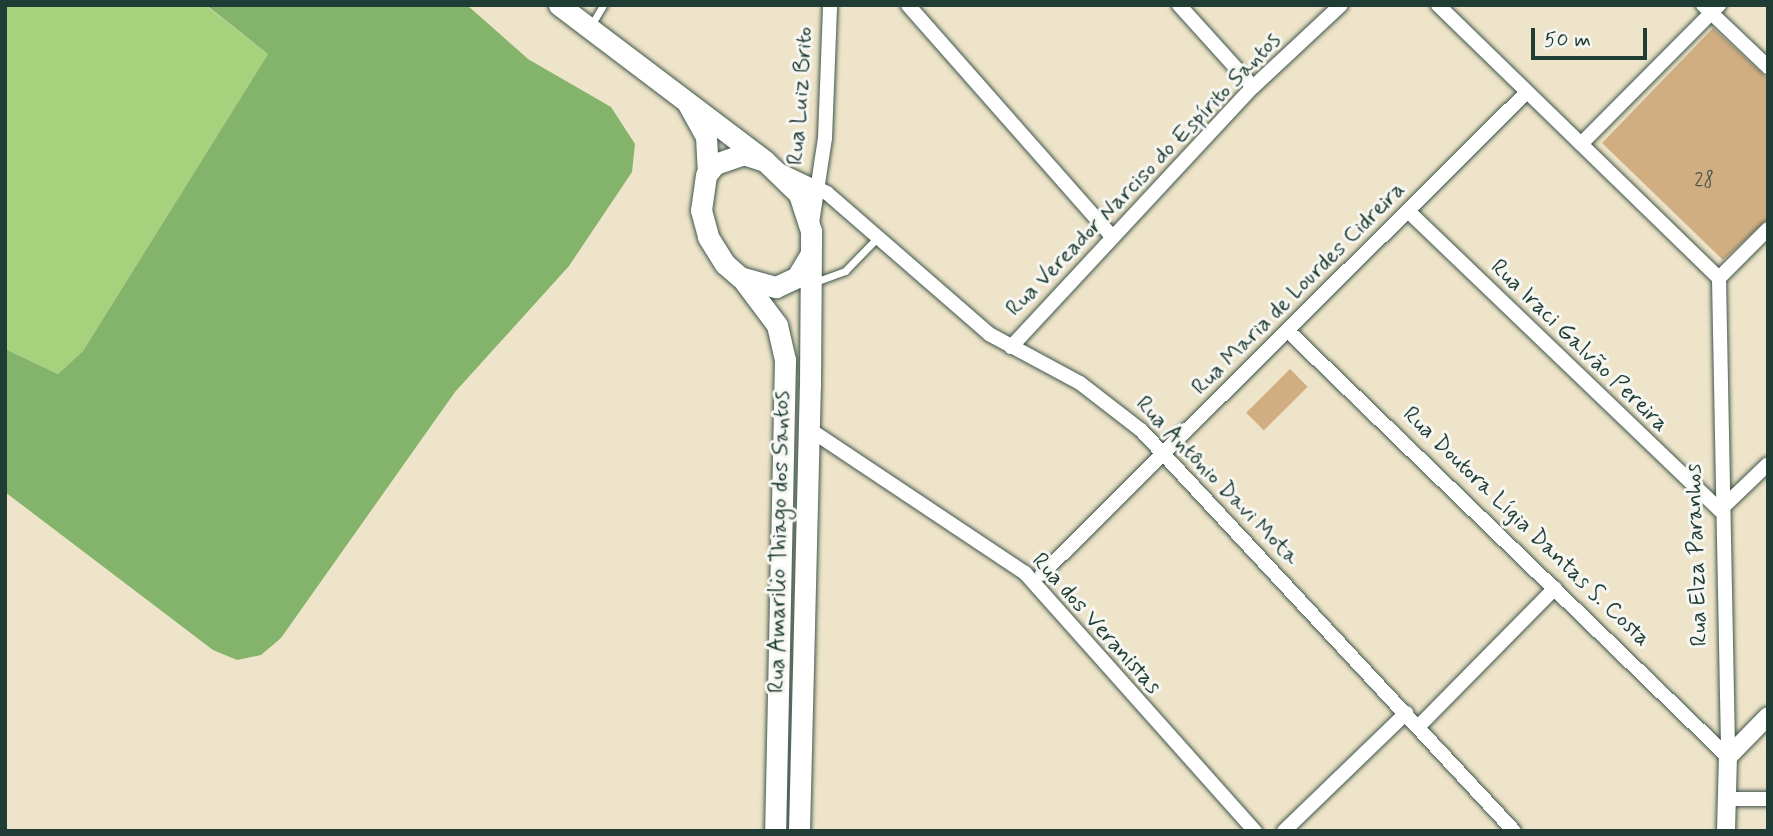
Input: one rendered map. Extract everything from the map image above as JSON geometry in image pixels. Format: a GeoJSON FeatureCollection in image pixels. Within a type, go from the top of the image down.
{"type":"FeatureCollection","features":[{"type":"Feature","properties":{"kind":"main road"},"geometry":{"type":"LineString","coordinates":[[559,5],[681,93],[771,165],[799,194],[811,231],[810,255],[787,283],[766,286],[740,277],[714,251],[704,224],[708,172],[706,136],[681,93]]}},
{"type":"Feature","properties":{"kind":"main road"},"geometry":{"type":"LineString","coordinates":[[708,172],[734,155],[771,165]]}},
{"type":"Feature","properties":{"kind":"main road","name":"Rua Amarilio Thiago dos Santos"},"geometry":{"type":"LineString","coordinates":[[799,831],[809,429],[810,255]]}},
{"type":"Feature","properties":{"kind":"main road","name":"Rua Amarilio Thiago dos Santos"},"geometry":{"type":"LineString","coordinates":[[740,277],[764,303],[782,343],[786,383],[775,831]]}},
{"type":"Feature","properties":{"kind":"main road"},"geometry":{"type":"LineString","coordinates":[[764,303],[811,284]]}},
{"type":"Feature","properties":{"kind":"street","name":"Rua Luiz Brito"},"geometry":{"type":"LineString","coordinates":[[811,231],[825,138],[830,5]]}},
{"type":"Feature","properties":{"kind":"street"},"geometry":{"type":"LineString","coordinates":[[908,5],[1112,236]]}},
{"type":"Feature","properties":{"kind":"street"},"geometry":{"type":"LineString","coordinates":[[1179,5],[1253,87]]}},
{"type":"Feature","properties":{"kind":"street","name":"Rua Vereador Narciso do Espírito Santos"},"geometry":{"type":"LineString","coordinates":[[1011,347],[1253,87],[1340,5]]}},
{"type":"Feature","properties":{"kind":"street"},"geometry":{"type":"LineString","coordinates":[[1438,5],[1719,278],[1768,229]]}},
{"type":"Feature","properties":{"kind":"street"},"geometry":{"type":"LineString","coordinates":[[1581,144],[1711,8],[1768,67]]}},
{"type":"Feature","properties":{"kind":"street","name":"Rua Maria de Lourdes Cidreira"},"geometry":{"type":"LineString","coordinates":[[1042,574],[1289,332],[1526,93]]}},
{"type":"Feature","properties":{"kind":"street","name":"Rua Antônio Davi Mota"},"geometry":{"type":"LineString","coordinates":[[771,165],[817,186],[965,316],[1011,347],[1101,397],[1163,453],[1514,831]]}},
{"type":"Feature","properties":{"kind":"street","name":"Rua Iraci Galvão Pereira"},"geometry":{"type":"LineString","coordinates":[[1409,212],[1720,510]]}},
{"type":"Feature","properties":{"kind":"street","name":"Rua Elza Paranhos"},"geometry":{"type":"LineString","coordinates":[[1719,278],[1720,510],[1728,757],[1726,831]]}},
{"type":"Feature","properties":{"kind":"street","name":"Rua Doutora Lígia Dantas S. Costa"},"geometry":{"type":"LineString","coordinates":[[1289,332],[1728,757]]}},
{"type":"Feature","properties":{"kind":"street","name":"Rua dos Veranistas"},"geometry":{"type":"LineString","coordinates":[[809,429],[1025,573],[1255,831]]}},
{"type":"Feature","properties":{"kind":"street"},"geometry":{"type":"LineString","coordinates":[[1720,510],[1768,464]]}},
{"type":"Feature","properties":{"kind":"street"},"geometry":{"type":"LineString","coordinates":[[1418,727],[1555,588]]}},
{"type":"Feature","properties":{"kind":"street"},"geometry":{"type":"LineString","coordinates":[[1284,831],[1406,713]]}},
{"type":"Feature","properties":{"kind":"street"},"geometry":{"type":"LineString","coordinates":[[1728,757],[1768,716]]}},
{"type":"Feature","properties":{"kind":"street"},"geometry":{"type":"LineString","coordinates":[[1727,799],[1768,799]]}},
{"type":"Feature","properties":{"kind":"lane"},"geometry":{"type":"LineString","coordinates":[[590,27],[603,5]]}},
{"type":"Feature","properties":{"kind":"lane"},"geometry":{"type":"LineString","coordinates":[[811,284],[845,271],[877,238]]}},
{"type":"Feature","properties":{"kind":"green space"},"geometry":{"type":"Polygon","coordinates":[[[5,5],[205,5],[268,54],[83,351],[58,374],[5,349],[5,5]]]}},
{"type":"Feature","properties":{"kind":"green space"},"geometry":{"type":"Polygon","coordinates":[[[206,5],[467,5],[528,59],[611,107],[635,144],[632,172],[569,266],[455,392],[281,638],[261,655],[237,660],[213,650],[5,492],[5,349],[58,374],[83,351],[268,54],[206,5]]]}},
{"type":"Feature","properties":{"kind":"building"},"geometry":{"type":"Polygon","coordinates":[[[1713,28],[1768,79],[1768,219],[1723,260],[1602,143],[1713,28]]]}},
{"type":"Feature","properties":{"kind":"building"},"geometry":{"type":"Polygon","coordinates":[[[1290,369],[1308,387],[1264,431],[1246,413],[1290,369]]]}}]}
